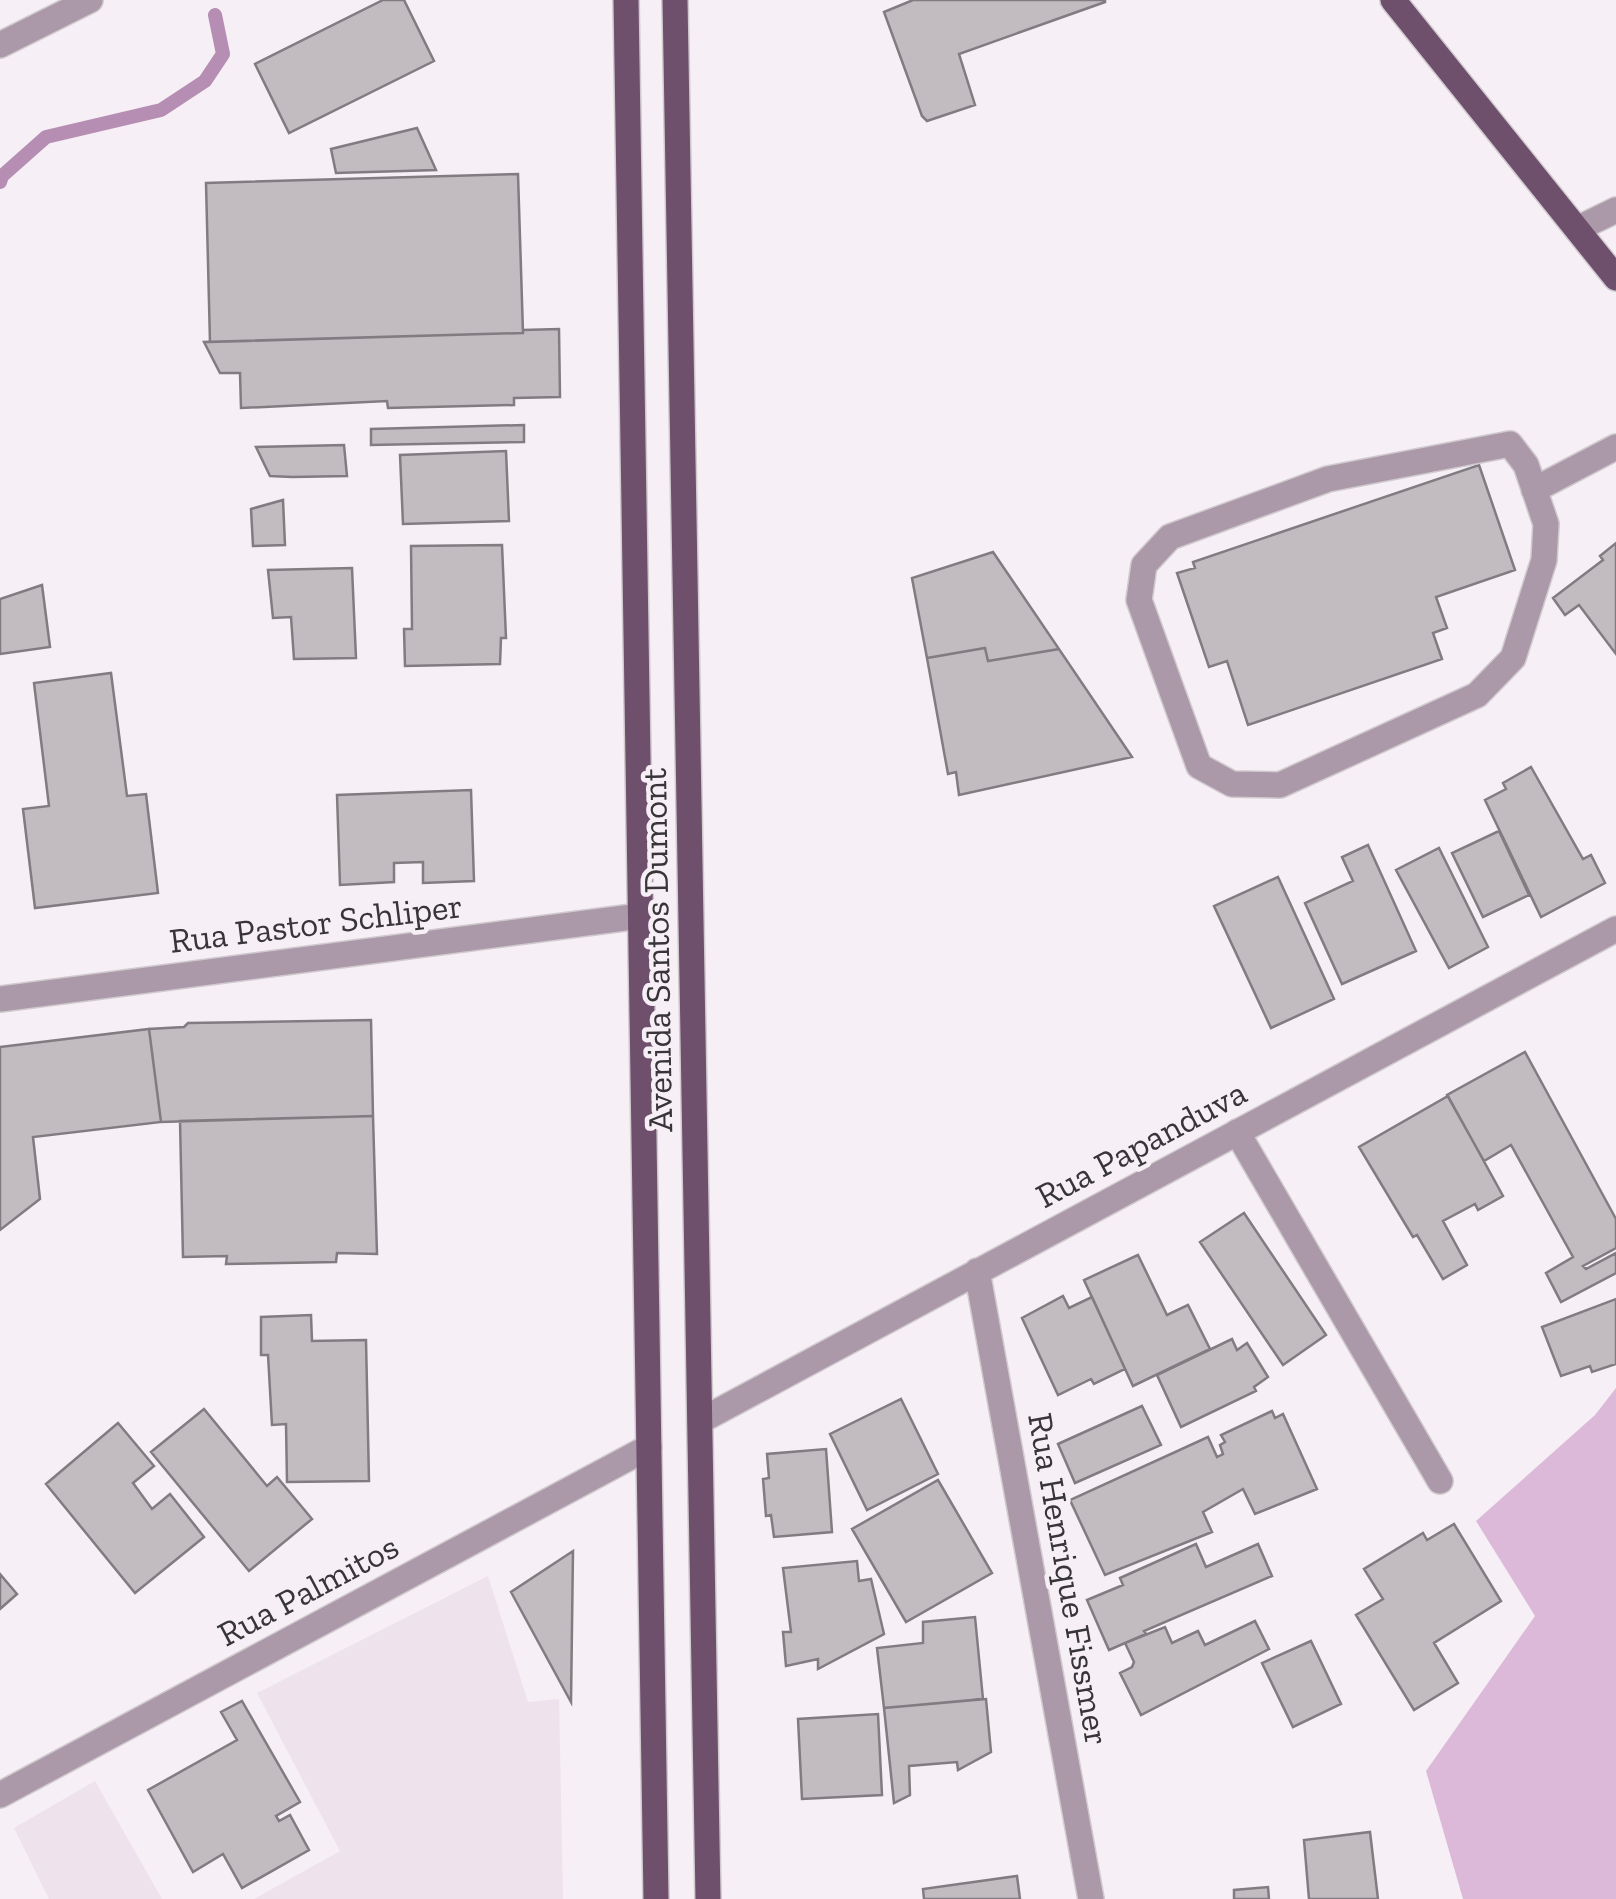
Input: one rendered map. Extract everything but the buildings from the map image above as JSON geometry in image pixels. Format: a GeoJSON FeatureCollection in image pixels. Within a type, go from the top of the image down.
{"type":"FeatureCollection","features":[{"type":"Feature","properties":{"kind":"main road","name":"Avenida Santos Dumont"},"geometry":{"type":"LineString","coordinates":[[626,0],[656,1899]]}},
{"type":"Feature","properties":{"kind":"main road","name":"Avenida Santos Dumont"},"geometry":{"type":"LineString","coordinates":[[676,0],[708,1899]]}},
{"type":"Feature","properties":{"kind":"main road"},"geometry":{"type":"LineString","coordinates":[[1393,0],[1616,278]]}},
{"type":"Feature","properties":{"kind":"street"},"geometry":{"type":"LineString","coordinates":[[0,45],[90,0]]}},
{"type":"Feature","properties":{"kind":"street"},"geometry":{"type":"LineString","coordinates":[[1577,228],[1616,210]]}},
{"type":"Feature","properties":{"kind":"street"},"geometry":{"type":"LineString","coordinates":[[1510,444],[1526,465],[1534,490],[1546,524],[1544,560],[1513,658],[1477,695],[1280,786],[1232,784],[1198,766],[1138,600],[1144,565],[1170,537],[1328,479],[1510,444]]}},
{"type":"Feature","properties":{"kind":"street"},"geometry":{"type":"LineString","coordinates":[[1534,490],[1616,447]]}},
{"type":"Feature","properties":{"kind":"street","name":"Rua Pastor Schliper"},"geometry":{"type":"LineString","coordinates":[[0,999],[640,916]]}},
{"type":"Feature","properties":{"kind":"street","name":"Rua Papanduva"},"geometry":{"type":"LineString","coordinates":[[700,1420],[1616,929]]}},
{"type":"Feature","properties":{"kind":"street"},"geometry":{"type":"LineString","coordinates":[[1237,1132],[1440,1481]]}},
{"type":"Feature","properties":{"kind":"street","name":"Rua Henrique Fissmer"},"geometry":{"type":"LineString","coordinates":[[977,1272],[1091,1899]]}},
{"type":"Feature","properties":{"kind":"street","name":"Rua Palmitos"},"geometry":{"type":"LineString","coordinates":[[0,1795],[649,1448]]}},
{"type":"Feature","properties":{"kind":"shaded area"},"geometry":{"type":"Polygon","coordinates":[[[1616,1388],[1616,1899],[1463,1899],[1426,1771],[1535,1616],[1476,1521],[1595,1415],[1616,1388]]]}},
{"type":"Feature","properties":{"kind":"shaded area"},"geometry":{"type":"Polygon","coordinates":[[[488,1576],[528,1702],[559,1699],[563,1899],[254,1899],[340,1851],[257,1693],[488,1576]]]}},
{"type":"Feature","properties":{"kind":"shaded area"},"geometry":{"type":"Polygon","coordinates":[[[95,1781],[162,1899],[49,1899],[14,1828],[95,1781]]]}},
{"type":"Feature","properties":{"kind":"waterway"},"geometry":{"type":"LineString","coordinates":[[0,182],[46,137],[161,110],[205,81],[223,54],[215,15]]}}]}
